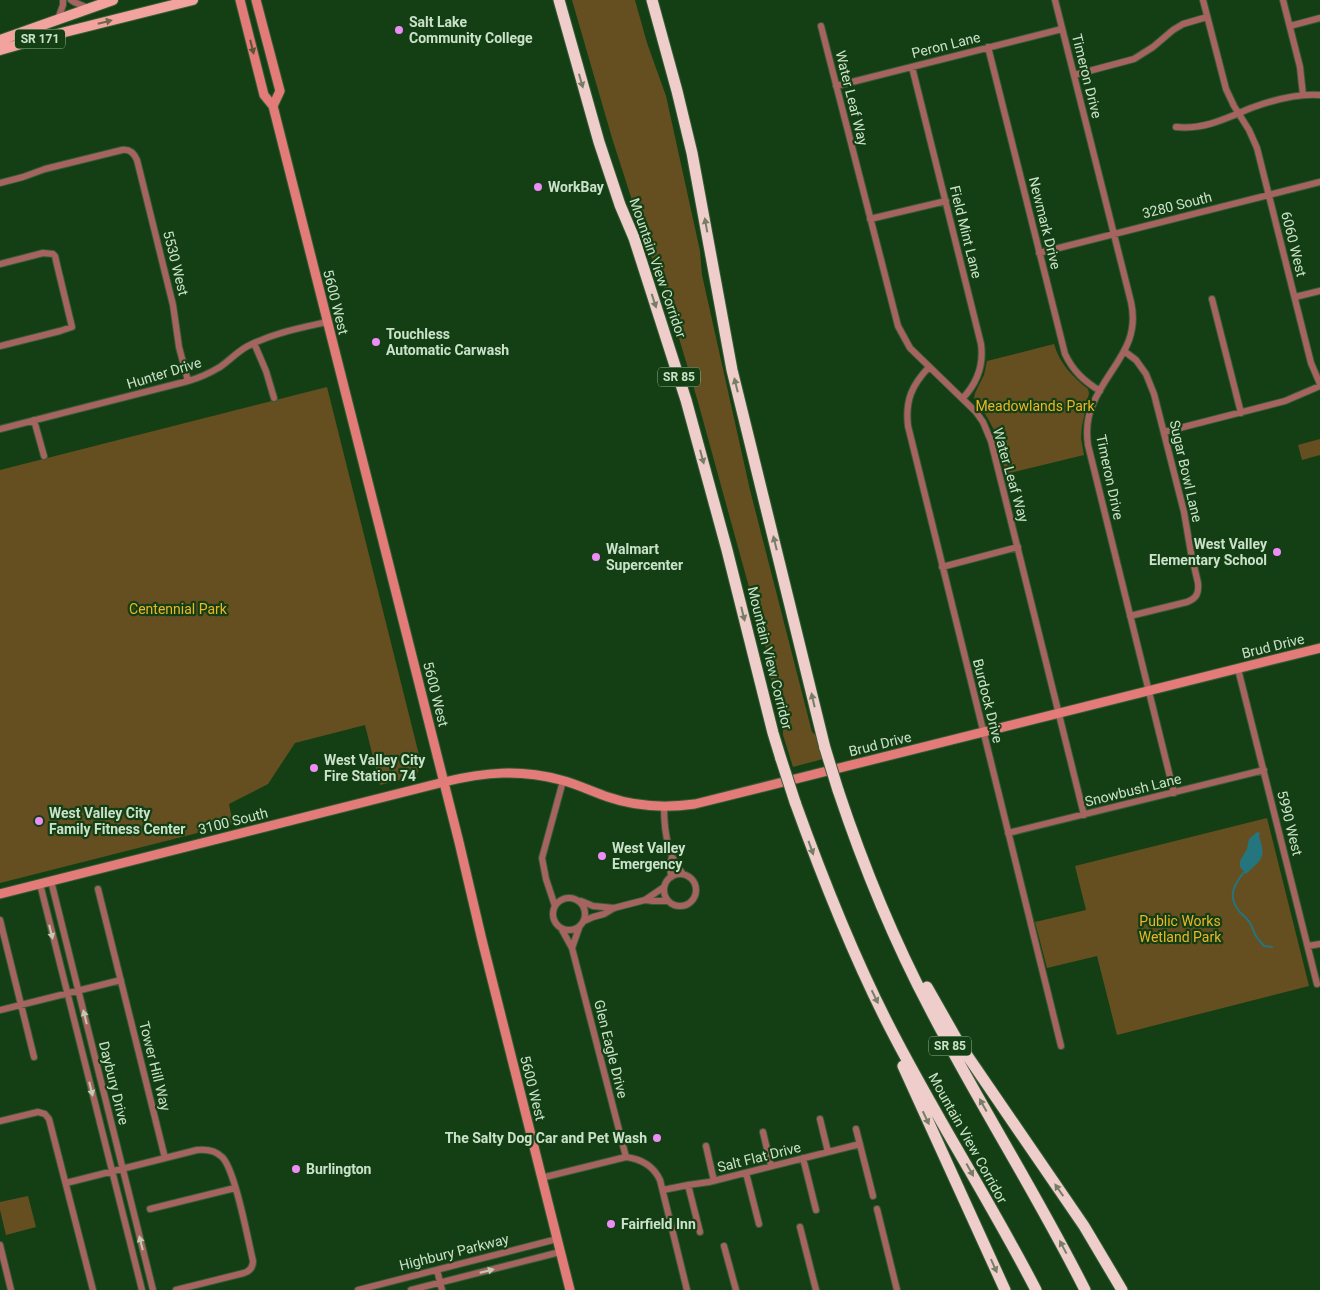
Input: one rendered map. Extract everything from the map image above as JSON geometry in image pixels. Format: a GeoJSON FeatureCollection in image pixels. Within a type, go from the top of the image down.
{"type":"FeatureCollection","features":[{"type":"Feature","properties":{"kind":"highway"},"geometry":{"type":"LineString","coordinates":[[553,0],[562,32],[574,58]]}},
{"type":"Feature","properties":{"kind":"highway","name":"Mountain View Corridor"},"geometry":{"type":"LineString","coordinates":[[559,0],[604,158],[620,205],[634,238],[686,400],[727,550],[773,733],[795,802],[838,916],[888,1024],[1036,1290]]}},
{"type":"Feature","properties":{"kind":"highway"},"geometry":{"type":"LineString","coordinates":[[644,0],[654,36],[667,57]]}},
{"type":"Feature","properties":{"kind":"highway","name":"Mountain View Corridor"},"geometry":{"type":"LineString","coordinates":[[652,0],[692,153],[732,370],[825,748],[850,826],[884,912],[919,987],[1085,1290]]}},
{"type":"Feature","properties":{"kind":"highway"},"geometry":{"type":"LineString","coordinates":[[658,0],[671,50],[677,91]]}},
{"type":"Feature","properties":{"kind":"highway"},"geometry":{"type":"LineString","coordinates":[[850,826],[908,951],[944,1017],[973,1064],[1088,1233],[1122,1290]]}},
{"type":"Feature","properties":{"kind":"highway"},"geometry":{"type":"LineString","coordinates":[[888,1024],[910,1082],[1005,1290]]}},
{"type":"Feature","properties":{"kind":"main road","name":"SR 171"},"geometry":{"type":"LineString","coordinates":[[0,40],[113,0]]}},
{"type":"Feature","properties":{"kind":"main road","name":"SR 171"},"geometry":{"type":"LineString","coordinates":[[0,50],[193,0]]}},
{"type":"Feature","properties":{"kind":"main road","name":"5600 West"},"geometry":{"type":"LineString","coordinates":[[240,0],[264,95],[273,106],[570,1290]]}},
{"type":"Feature","properties":{"kind":"main road","name":"5600 West"},"geometry":{"type":"LineString","coordinates":[[256,0],[280,91],[273,106]]}},
{"type":"Feature","properties":{"kind":"main road","name":"Brud Drive"},"geometry":{"type":"LineString","coordinates":[[444,782],[477,775],[530,774],[562,780],[623,802],[664,807],[687,805],[1320,648]]}},
{"type":"Feature","properties":{"kind":"main road","name":"3100 South"},"geometry":{"type":"LineString","coordinates":[[0,894],[444,782]]}},
{"type":"Feature","properties":{"kind":"street"},"geometry":{"type":"LineString","coordinates":[[58,19],[64,0]]}},
{"type":"Feature","properties":{"kind":"street"},"geometry":{"type":"LineString","coordinates":[[71,0],[88,8]]}},
{"type":"Feature","properties":{"kind":"street","name":"Timeron Drive"},"geometry":{"type":"LineString","coordinates":[[1055,0],[1133,315],[1131,336],[1092,405],[1087,432],[1088,445],[1174,792]]}},
{"type":"Feature","properties":{"kind":"street","name":"6060 West"},"geometry":{"type":"LineString","coordinates":[[1203,0],[1223,82],[1231,101],[1250,130],[1255,142],[1311,362],[1320,385]]}},
{"type":"Feature","properties":{"kind":"street"},"geometry":{"type":"LineString","coordinates":[[1283,0],[1300,67],[1303,95]]}},
{"type":"Feature","properties":{"kind":"street"},"geometry":{"type":"LineString","coordinates":[[1074,75],[1134,59],[1183,24],[1207,17]]}},
{"type":"Feature","properties":{"kind":"street"},"geometry":{"type":"LineString","coordinates":[[1290,26],[1320,18]]}},
{"type":"Feature","properties":{"kind":"street","name":"Water Leaf Way"},"geometry":{"type":"LineString","coordinates":[[821,26],[898,326],[910,348],[976,412],[986,430],[1018,547],[1084,815]]}},
{"type":"Feature","properties":{"kind":"street","name":"Peron Lane"},"geometry":{"type":"LineString","coordinates":[[836,86],[1062,28]]}},
{"type":"Feature","properties":{"kind":"street","name":"Newmark Drive"},"geometry":{"type":"LineString","coordinates":[[988,47],[1065,354],[1074,371],[1100,391]]}},
{"type":"Feature","properties":{"kind":"street","name":"Field Mint Lane"},"geometry":{"type":"LineString","coordinates":[[912,67],[982,350],[982,362],[976,381],[963,398]]}},
{"type":"Feature","properties":{"kind":"street"},"geometry":{"type":"LineString","coordinates":[[1176,127],[1196,127],[1224,120],[1266,103],[1303,95],[1320,95]]}},
{"type":"Feature","properties":{"kind":"street","name":"5530 West"},"geometry":{"type":"LineString","coordinates":[[0,183],[45,169],[122,150],[132,152],[137,160],[169,287],[178,347],[188,381]]}},
{"type":"Feature","properties":{"kind":"street","name":"3280 South"},"geometry":{"type":"LineString","coordinates":[[1040,252],[1320,182]]}},
{"type":"Feature","properties":{"kind":"street"},"geometry":{"type":"LineString","coordinates":[[870,219],[946,201]]}},
{"type":"Feature","properties":{"kind":"street"},"geometry":{"type":"LineString","coordinates":[[0,264],[43,253],[50,253],[55,256],[72,327],[0,346]]}},
{"type":"Feature","properties":{"kind":"street"},"geometry":{"type":"LineString","coordinates":[[1294,297],[1320,291]]}},
{"type":"Feature","properties":{"kind":"street"},"geometry":{"type":"LineString","coordinates":[[1212,299],[1241,413]]}},
{"type":"Feature","properties":{"kind":"street","name":"Hunter Drive"},"geometry":{"type":"LineString","coordinates":[[0,429],[200,378],[254,343],[274,335],[327,322]]}},
{"type":"Feature","properties":{"kind":"street"},"geometry":{"type":"LineString","coordinates":[[254,343],[266,371],[274,398]]}},
{"type":"Feature","properties":{"kind":"street","name":"Sugar Bowl Lane"},"geometry":{"type":"LineString","coordinates":[[1124,351],[1136,360],[1146,374],[1154,394],[1184,512],[1199,589],[1198,594],[1187,602],[1130,616]]}},
{"type":"Feature","properties":{"kind":"street","name":"Burdock Drive"},"geometry":{"type":"LineString","coordinates":[[929,367],[919,379],[910,395],[906,415],[910,438],[1061,1046]]}},
{"type":"Feature","properties":{"kind":"street"},"geometry":{"type":"LineString","coordinates":[[1164,432],[1285,401],[1320,385]]}},
{"type":"Feature","properties":{"kind":"street"},"geometry":{"type":"LineString","coordinates":[[34,420],[44,456]]}},
{"type":"Feature","properties":{"kind":"street"},"geometry":{"type":"LineString","coordinates":[[942,567],[1018,547]]}},
{"type":"Feature","properties":{"kind":"street","name":"5990 West"},"geometry":{"type":"LineString","coordinates":[[1238,669],[1317,984]]}},
{"type":"Feature","properties":{"kind":"street","name":"Snowbush Lane"},"geometry":{"type":"LineString","coordinates":[[1008,833],[1264,770]]}},
{"type":"Feature","properties":{"kind":"street"},"geometry":{"type":"LineString","coordinates":[[555,906],[543,867],[543,855],[562,780]]}},
{"type":"Feature","properties":{"kind":"street"},"geometry":{"type":"LineString","coordinates":[[664,807],[665,828],[672,857],[683,874]]}},
{"type":"Feature","properties":{"kind":"street"},"geometry":{"type":"LineString","coordinates":[[671,876],[670,863],[672,857]]}},
{"type":"Feature","properties":{"kind":"street"},"geometry":{"type":"LineString","coordinates":[[645,900],[668,901],[684,906],[695,897],[697,887],[690,876],[677,874],[671,876],[666,881],[664,887],[668,901]]}},
{"type":"Feature","properties":{"kind":"street","name":"Daybury Drive"},"geometry":{"type":"LineString","coordinates":[[51,881],[153,1290]]}},
{"type":"Feature","properties":{"kind":"street","name":"Daybury Drive"},"geometry":{"type":"LineString","coordinates":[[40,884],[142,1290]]}},
{"type":"Feature","properties":{"kind":"street"},"geometry":{"type":"LineString","coordinates":[[572,948],[579,927],[584,922],[614,908],[645,900],[664,887]]}},
{"type":"Feature","properties":{"kind":"street","name":"Tower Hill Way"},"geometry":{"type":"LineString","coordinates":[[98,889],[165,1158]]}},
{"type":"Feature","properties":{"kind":"street"},"geometry":{"type":"LineString","coordinates":[[549,890],[563,899]]}},
{"type":"Feature","properties":{"kind":"street"},"geometry":{"type":"LineString","coordinates":[[579,927],[570,930],[561,928],[556,924],[553,912],[555,906],[563,899],[569,898],[593,906],[614,908]]}},
{"type":"Feature","properties":{"kind":"street"},"geometry":{"type":"LineString","coordinates":[[578,900],[585,910],[584,922]]}},
{"type":"Feature","properties":{"kind":"street"},"geometry":{"type":"LineString","coordinates":[[0,920],[4,949],[34,1057]]}},
{"type":"Feature","properties":{"kind":"street","name":"Glen Eagle Drive"},"geometry":{"type":"LineString","coordinates":[[561,928],[572,948],[626,1157]]}},
{"type":"Feature","properties":{"kind":"street"},"geometry":{"type":"LineString","coordinates":[[1308,946],[1320,944]]}},
{"type":"Feature","properties":{"kind":"street"},"geometry":{"type":"LineString","coordinates":[[0,1010],[121,980]]}},
{"type":"Feature","properties":{"kind":"street"},"geometry":{"type":"LineString","coordinates":[[0,1121],[42,1112],[50,1122],[93,1290]]}},
{"type":"Feature","properties":{"kind":"street"},"geometry":{"type":"LineString","coordinates":[[820,1119],[828,1152]]}},
{"type":"Feature","properties":{"kind":"street"},"geometry":{"type":"LineString","coordinates":[[856,1129],[873,1196]]}},
{"type":"Feature","properties":{"kind":"street"},"geometry":{"type":"LineString","coordinates":[[763,1132],[771,1166]]}},
{"type":"Feature","properties":{"kind":"street","name":"Salt Flat Drive"},"geometry":{"type":"LineString","coordinates":[[663,1190],[714,1181],[860,1144]]}},
{"type":"Feature","properties":{"kind":"street"},"geometry":{"type":"LineString","coordinates":[[706,1146],[714,1181]]}},
{"type":"Feature","properties":{"kind":"street"},"geometry":{"type":"LineString","coordinates":[[66,1183],[201,1150],[214,1152],[222,1157],[226,1161],[235,1188],[253,1265],[251,1269],[244,1273],[176,1290]]}},
{"type":"Feature","properties":{"kind":"street"},"geometry":{"type":"LineString","coordinates":[[542,1178],[626,1157],[641,1161],[654,1170],[663,1190],[687,1290]]}},
{"type":"Feature","properties":{"kind":"street"},"geometry":{"type":"LineString","coordinates":[[803,1158],[816,1210]]}},
{"type":"Feature","properties":{"kind":"street"},"geometry":{"type":"LineString","coordinates":[[746,1173],[759,1224]]}},
{"type":"Feature","properties":{"kind":"street"},"geometry":{"type":"LineString","coordinates":[[688,1185],[700,1232]]}},
{"type":"Feature","properties":{"kind":"street"},"geometry":{"type":"LineString","coordinates":[[150,1209],[235,1188]]}},
{"type":"Feature","properties":{"kind":"street"},"geometry":{"type":"LineString","coordinates":[[877,1210],[897,1290]]}},
{"type":"Feature","properties":{"kind":"street"},"geometry":{"type":"LineString","coordinates":[[800,1227],[816,1290]]}},
{"type":"Feature","properties":{"kind":"street","name":"Highbury Parkway"},"geometry":{"type":"LineString","coordinates":[[358,1290],[557,1239]]}},
{"type":"Feature","properties":{"kind":"street"},"geometry":{"type":"LineString","coordinates":[[0,1245],[4,1273],[11,1290]]}},
{"type":"Feature","properties":{"kind":"street"},"geometry":{"type":"LineString","coordinates":[[724,1246],[736,1290]]}},
{"type":"Feature","properties":{"kind":"street","name":"Highbury Parkway"},"geometry":{"type":"LineString","coordinates":[[410,1290],[560,1252]]}},
{"type":"Feature","properties":{"kind":"street"},"geometry":{"type":"LineString","coordinates":[[437,1270],[442,1290]]}},
{"type":"Feature","properties":{"kind":"green space"},"geometry":{"type":"Polygon","coordinates":[[[572,0],[635,0],[647,43],[666,96],[700,251],[702,275],[750,490],[812,732],[817,736],[823,759],[793,767],[783,735],[783,726],[770,675],[768,656],[698,402],[660,274],[648,250],[612,138],[572,0]]]}},
{"type":"Feature","properties":{"kind":"green space","name":"Meadowlands Park"},"geometry":{"type":"Polygon","coordinates":[[[1054,344],[1067,369],[1088,389],[1089,393],[1081,438],[1084,455],[1006,474],[994,430],[974,398],[975,393],[984,375],[987,361],[1054,344]]]}},
{"type":"Feature","properties":{"kind":"green space","name":"Centennial Park"},"geometry":{"type":"Polygon","coordinates":[[[327,387],[421,763],[416,776],[380,785],[365,725],[295,743],[268,784],[229,804],[233,824],[0,883],[0,470],[327,387]]]}},
{"type":"Feature","properties":{"kind":"green space"},"geometry":{"type":"Polygon","coordinates":[[[1320,439],[1320,455],[1302,460],[1298,445],[1320,439]]]}},
{"type":"Feature","properties":{"kind":"green space","name":"Public Works Wetland Park"},"geometry":{"type":"Polygon","coordinates":[[[1267,818],[1309,986],[1117,1035],[1097,956],[1047,968],[1035,922],[1086,910],[1075,866],[1267,818]]]}},
{"type":"Feature","properties":{"kind":"green space"},"geometry":{"type":"Polygon","coordinates":[[[28,1196],[36,1227],[6,1235],[0,1202],[28,1196]]]}},
{"type":"Feature","properties":{"kind":"water"},"geometry":{"type":"Polygon","coordinates":[[[1257,832],[1260,833],[1261,858],[1246,874],[1240,867],[1240,861],[1247,849],[1249,839],[1257,832]]]}},
{"type":"Feature","properties":{"kind":"waterway"},"geometry":{"type":"LineString","coordinates":[[1244,872],[1237,881],[1233,891],[1235,906],[1250,923],[1256,936],[1264,946],[1272,947]]}},
{"type":"Feature","properties":{"kind":"place","name":"Salt Lake Community College"},"geometry":{"type":"Point","coordinates":[399,30]}},
{"type":"Feature","properties":{"kind":"place","name":"WorkBay"},"geometry":{"type":"Point","coordinates":[538,187]}},
{"type":"Feature","properties":{"kind":"place","name":"Touchless Automatic Carwash"},"geometry":{"type":"Point","coordinates":[376,342]}},
{"type":"Feature","properties":{"kind":"place","name":"West Valley Elementary School"},"geometry":{"type":"Point","coordinates":[1277,552]}},
{"type":"Feature","properties":{"kind":"place","name":"Walmart Supercenter"},"geometry":{"type":"Point","coordinates":[596,557]}},
{"type":"Feature","properties":{"kind":"place","name":"West Valley City Fire Station 74"},"geometry":{"type":"Point","coordinates":[314,768]}},
{"type":"Feature","properties":{"kind":"place","name":"West Valley City Family Fitness Center"},"geometry":{"type":"Point","coordinates":[39,821]}},
{"type":"Feature","properties":{"kind":"place","name":"West Valley Emergency"},"geometry":{"type":"Point","coordinates":[602,856]}},
{"type":"Feature","properties":{"kind":"place","name":"The Salty Dog Car and Pet Wash"},"geometry":{"type":"Point","coordinates":[657,1138]}},
{"type":"Feature","properties":{"kind":"place","name":"Burlington"},"geometry":{"type":"Point","coordinates":[296,1169]}},
{"type":"Feature","properties":{"kind":"place","name":"Fairfield Inn"},"geometry":{"type":"Point","coordinates":[611,1224]}}]}
